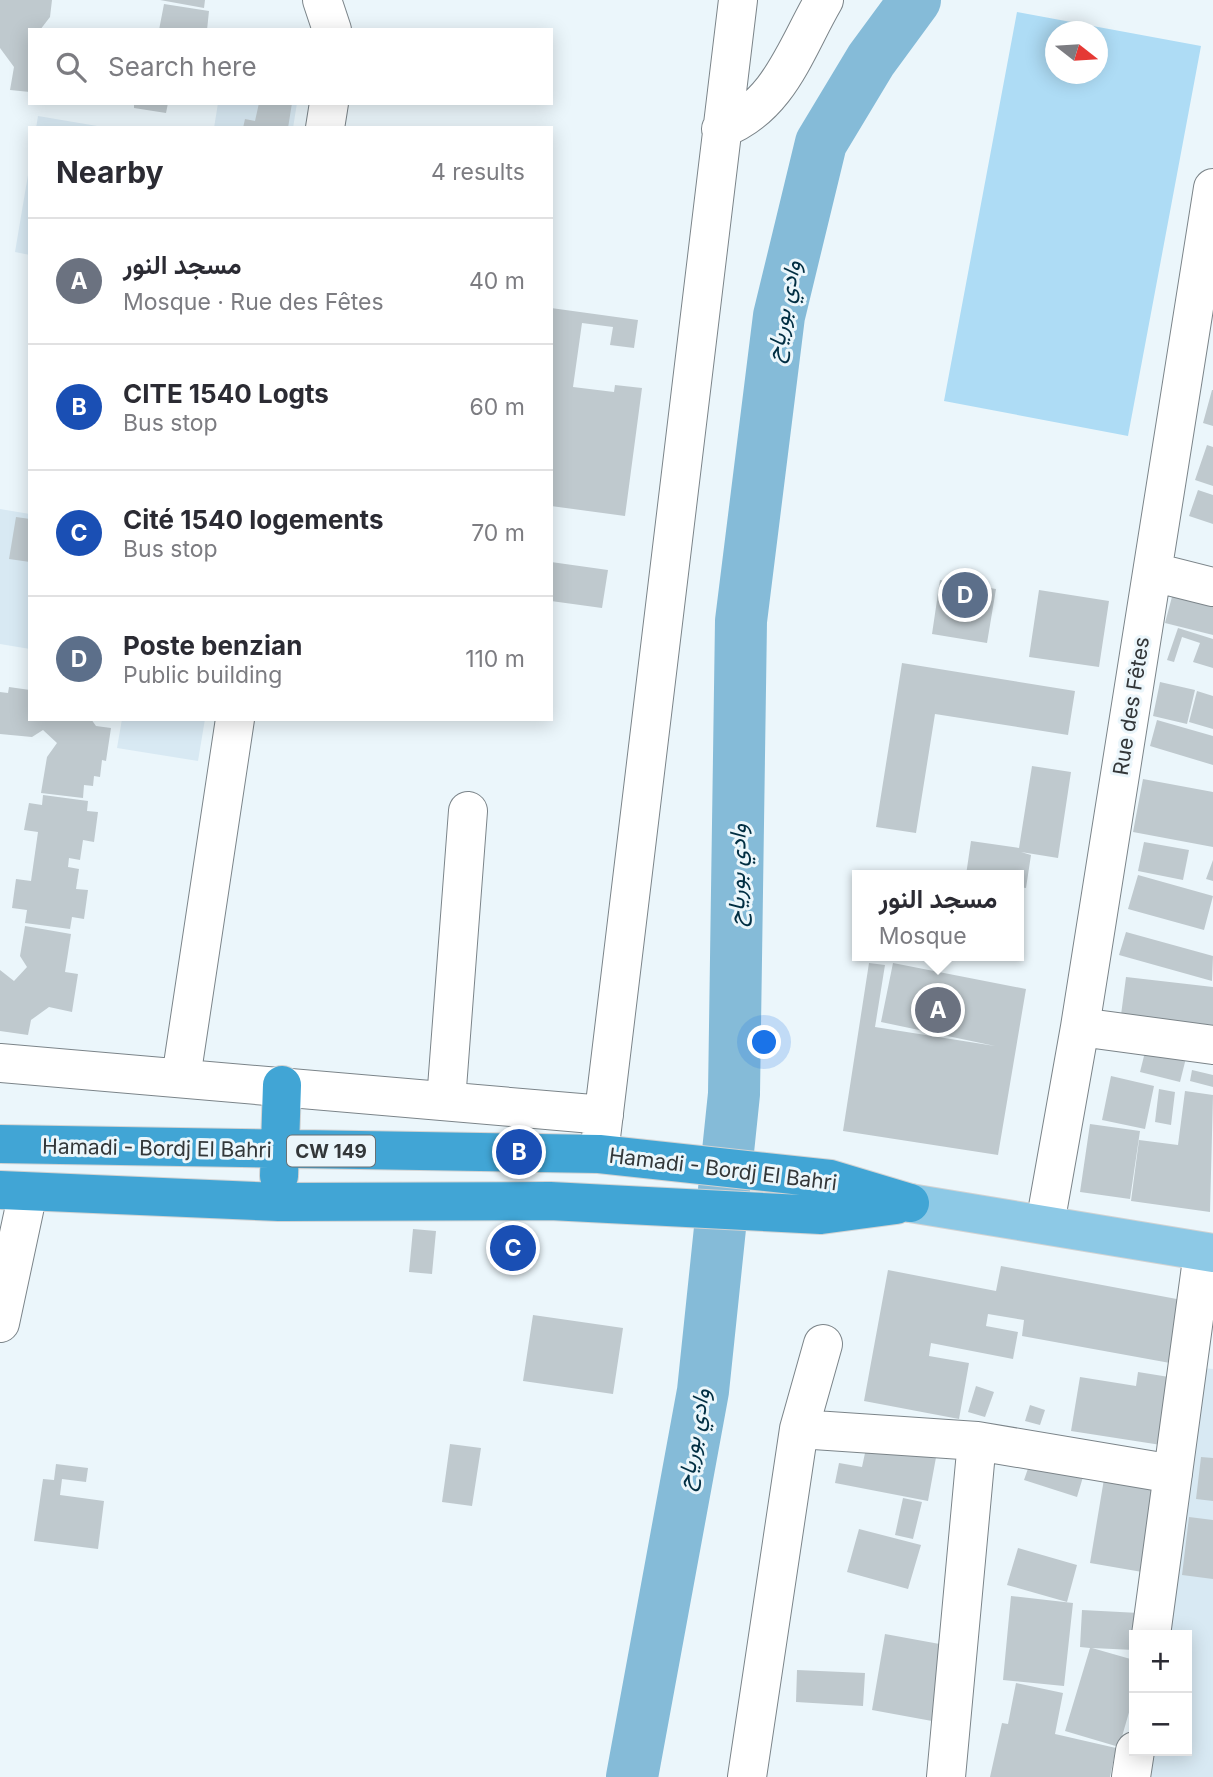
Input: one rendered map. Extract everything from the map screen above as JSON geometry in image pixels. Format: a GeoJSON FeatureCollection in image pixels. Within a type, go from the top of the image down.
{"type":"FeatureCollection","features":[{"type":"Feature","properties":{"kind":"highway"},"geometry":{"type":"LineString","coordinates":[[279,1202],[282,1085]]}},
{"type":"Feature","properties":{"kind":"highway","name":"Hamadi - Bordj El Bahri"},"geometry":{"type":"LineString","coordinates":[[0,1144],[280,1151],[599,1154],[661,1158],[825,1197]]}},
{"type":"Feature","properties":{"kind":"highway","name":"Hamadi - Bordj El Bahri"},"geometry":{"type":"LineString","coordinates":[[14,1191],[279,1202],[550,1201],[657,1206],[825,1197],[910,1203]]}},
{"type":"Feature","properties":{"kind":"main road","name":"CW 149"},"geometry":{"type":"LineString","coordinates":[[910,1203],[1208,1253]]}},
{"type":"Feature","properties":{"kind":"street"},"geometry":{"type":"LineString","coordinates":[[321,0],[331,28]]}},
{"type":"Feature","properties":{"kind":"street"},"geometry":{"type":"LineString","coordinates":[[599,1154],[738,0]]}},
{"type":"Feature","properties":{"kind":"street"},"geometry":{"type":"LineString","coordinates":[[721,129],[749,116],[772,95],[824,0]]}},
{"type":"Feature","properties":{"kind":"street"},"geometry":{"type":"LineString","coordinates":[[325,126],[329,105]]}},
{"type":"Feature","properties":{"kind":"street","name":"Rue des Fêtes"},"geometry":{"type":"LineString","coordinates":[[1045,1224],[1080,1027],[1208,239],[1213,188]]}},
{"type":"Feature","properties":{"kind":"street"},"geometry":{"type":"LineString","coordinates":[[1153,572],[1213,586]]}},
{"type":"Feature","properties":{"kind":"street"},"geometry":{"type":"LineString","coordinates":[[181,1078],[235,721]]}},
{"type":"Feature","properties":{"kind":"street"},"geometry":{"type":"LineString","coordinates":[[446,1101],[468,811]]}},
{"type":"Feature","properties":{"kind":"street"},"geometry":{"type":"LineString","coordinates":[[1080,1027],[1213,1045]]}},
{"type":"Feature","properties":{"kind":"street"},"geometry":{"type":"LineString","coordinates":[[0,1063],[282,1085],[604,1115]]}},
{"type":"Feature","properties":{"kind":"street"},"geometry":{"type":"LineString","coordinates":[[0,1323],[14,1191]]}},
{"type":"Feature","properties":{"kind":"street"},"geometry":{"type":"LineString","coordinates":[[1152,1630],[1208,1253]]}},
{"type":"Feature","properties":{"kind":"street"},"geometry":{"type":"LineString","coordinates":[[747,1777],[799,1429],[823,1344]]}},
{"type":"Feature","properties":{"kind":"street"},"geometry":{"type":"LineString","coordinates":[[799,1429],[977,1441],[1173,1474]]}},
{"type":"Feature","properties":{"kind":"street"},"geometry":{"type":"LineString","coordinates":[[946,1777],[977,1441]]}},
{"type":"Feature","properties":{"kind":"street"},"geometry":{"type":"LineString","coordinates":[[1131,1777],[1134,1756]]}},
{"type":"Feature","properties":{"kind":"shaded area"},"geometry":{"type":"Polygon","coordinates":[[[1017,12],[1066,21],[1045,21],[1045,84],[1108,84],[1108,29],[1201,46],[1128,436],[944,401],[1017,12]]]}},
{"type":"Feature","properties":{"kind":"shaded area"},"geometry":{"type":"Polygon","coordinates":[[[218,105],[297,105],[293,126],[214,126],[218,105]]]}},
{"type":"Feature","properties":{"kind":"shaded area"},"geometry":{"type":"Polygon","coordinates":[[[38,116],[97,126],[36,126],[38,116]]]}},
{"type":"Feature","properties":{"kind":"shaded area"},"geometry":{"type":"Polygon","coordinates":[[[28,175],[28,255],[15,252],[28,175]]]}},
{"type":"Feature","properties":{"kind":"shaded area"},"geometry":{"type":"Polygon","coordinates":[[[0,509],[28,514],[28,649],[0,644],[0,509]]]}},
{"type":"Feature","properties":{"kind":"shaded area"},"geometry":{"type":"Polygon","coordinates":[[[122,721],[205,721],[198,761],[117,748],[122,721]]]}},
{"type":"Feature","properties":{"kind":"shaded area"},"geometry":{"type":"Polygon","coordinates":[[[1203,1368],[1213,1369],[1213,1777],[1151,1777],[1154,1756],[1192,1756],[1192,1630],[1170,1630],[1203,1368]]]}},
{"type":"Feature","properties":{"kind":"building"},"geometry":{"type":"Polygon","coordinates":[[[0,0],[52,0],[50,17],[42,28],[28,28],[28,92],[10,90],[14,67],[0,48],[0,0]]]}},
{"type":"Feature","properties":{"kind":"building"},"geometry":{"type":"Polygon","coordinates":[[[160,0],[205,0],[204,8],[160,0]]]}},
{"type":"Feature","properties":{"kind":"building"},"geometry":{"type":"Polygon","coordinates":[[[164,4],[209,11],[207,28],[159,28],[164,4]]]}},
{"type":"Feature","properties":{"kind":"building"},"geometry":{"type":"Polygon","coordinates":[[[134,105],[168,105],[166,113],[134,108],[134,105]]]}},
{"type":"Feature","properties":{"kind":"building"},"geometry":{"type":"Polygon","coordinates":[[[259,105],[292,105],[288,126],[243,126],[245,119],[255,121],[259,105]]]}},
{"type":"Feature","properties":{"kind":"building"},"geometry":{"type":"Polygon","coordinates":[[[553,308],[638,320],[634,348],[610,345],[613,327],[582,323],[573,387],[614,392],[615,385],[642,388],[625,516],[553,506],[553,308]]]}},
{"type":"Feature","properties":{"kind":"building"},"geometry":{"type":"Polygon","coordinates":[[[1213,390],[1213,426],[1203,423],[1213,390]]]}},
{"type":"Feature","properties":{"kind":"building"},"geometry":{"type":"Polygon","coordinates":[[[1207,445],[1213,447],[1213,486],[1195,480],[1207,445]]]}},
{"type":"Feature","properties":{"kind":"building"},"geometry":{"type":"Polygon","coordinates":[[[1198,490],[1213,495],[1213,524],[1189,516],[1198,490]]]}},
{"type":"Feature","properties":{"kind":"building"},"geometry":{"type":"Polygon","coordinates":[[[16,517],[28,519],[28,562],[9,559],[16,517]]]}},
{"type":"Feature","properties":{"kind":"building"},"geometry":{"type":"Polygon","coordinates":[[[553,562],[608,570],[602,608],[553,601],[553,562]]]}},
{"type":"Feature","properties":{"kind":"building"},"geometry":{"type":"Polygon","coordinates":[[[940,580],[996,589],[987,643],[932,634],[940,580]]]}},
{"type":"Feature","properties":{"kind":"building"},"geometry":{"type":"Polygon","coordinates":[[[1039,590],[1109,601],[1099,667],[1029,657],[1039,590]]]}},
{"type":"Feature","properties":{"kind":"building"},"geometry":{"type":"Polygon","coordinates":[[[1173,593],[1213,603],[1213,635],[1165,623],[1173,593]]]}},
{"type":"Feature","properties":{"kind":"building"},"geometry":{"type":"Polygon","coordinates":[[[1178,628],[1213,639],[1213,668],[1193,662],[1200,643],[1182,637],[1174,662],[1167,660],[1178,628]]]}},
{"type":"Feature","properties":{"kind":"building"},"geometry":{"type":"Polygon","coordinates":[[[902,663],[1075,691],[1068,735],[935,714],[916,833],[876,827],[902,663]]]}},
{"type":"Feature","properties":{"kind":"building"},"geometry":{"type":"Polygon","coordinates":[[[1160,682],[1195,690],[1187,724],[1153,716],[1160,682]]]}},
{"type":"Feature","properties":{"kind":"building"},"geometry":{"type":"Polygon","coordinates":[[[9,687],[28,690],[28,721],[92,721],[96,726],[111,728],[106,761],[102,760],[100,777],[94,776],[93,786],[84,785],[83,798],[41,793],[47,757],[57,743],[43,730],[32,737],[0,734],[0,692],[8,693],[9,687]]]}},
{"type":"Feature","properties":{"kind":"building"},"geometry":{"type":"Polygon","coordinates":[[[1197,691],[1213,696],[1213,729],[1189,722],[1197,691]]]}},
{"type":"Feature","properties":{"kind":"building"},"geometry":{"type":"Polygon","coordinates":[[[1157,720],[1213,736],[1213,765],[1150,746],[1157,720]]]}},
{"type":"Feature","properties":{"kind":"building"},"geometry":{"type":"Polygon","coordinates":[[[1032,766],[1071,772],[1058,858],[1021,852],[1031,855],[1026,888],[1024,870],[967,870],[971,841],[1019,848],[1032,766]]]}},
{"type":"Feature","properties":{"kind":"building"},"geometry":{"type":"Polygon","coordinates":[[[1143,779],[1213,792],[1213,847],[1133,832],[1143,779]]]}},
{"type":"Feature","properties":{"kind":"building"},"geometry":{"type":"Polygon","coordinates":[[[43,795],[88,801],[87,811],[98,812],[94,842],[83,840],[80,860],[69,858],[68,867],[79,869],[76,889],[88,890],[84,919],[72,917],[70,929],[25,923],[27,910],[12,908],[16,879],[31,881],[38,832],[24,830],[29,803],[42,805],[43,795]]]}},
{"type":"Feature","properties":{"kind":"building"},"geometry":{"type":"Polygon","coordinates":[[[1144,842],[1189,850],[1183,880],[1138,871],[1144,842]]]}},
{"type":"Feature","properties":{"kind":"building"},"geometry":{"type":"Polygon","coordinates":[[[1213,860],[1213,881],[1206,879],[1213,860]]]}},
{"type":"Feature","properties":{"kind":"building"},"geometry":{"type":"Polygon","coordinates":[[[1138,875],[1213,896],[1204,930],[1128,909],[1138,875]]]}},
{"type":"Feature","properties":{"kind":"building"},"geometry":{"type":"Polygon","coordinates":[[[25,926],[71,934],[65,972],[78,974],[72,1012],[49,1007],[31,1020],[28,1035],[0,1031],[0,970],[14,981],[27,967],[20,956],[25,926]]]}},
{"type":"Feature","properties":{"kind":"building"},"geometry":{"type":"Polygon","coordinates":[[[1126,932],[1213,956],[1212,981],[1119,955],[1126,932]]]}},
{"type":"Feature","properties":{"kind":"building"},"geometry":{"type":"Polygon","coordinates":[[[869,963],[885,965],[875,1027],[995,1046],[881,1022],[893,963],[1026,989],[998,1155],[843,1131],[869,963]]]}},
{"type":"Feature","properties":{"kind":"building"},"geometry":{"type":"Polygon","coordinates":[[[1126,977],[1213,987],[1213,1025],[1121,1015],[1126,977]]]}},
{"type":"Feature","properties":{"kind":"building"},"geometry":{"type":"Polygon","coordinates":[[[1147,1044],[1187,1054],[1180,1082],[1140,1072],[1147,1044]]]}},
{"type":"Feature","properties":{"kind":"building"},"geometry":{"type":"Polygon","coordinates":[[[1192,1070],[1213,1075],[1213,1087],[1190,1081],[1192,1070]]]}},
{"type":"Feature","properties":{"kind":"building"},"geometry":{"type":"Polygon","coordinates":[[[1111,1076],[1154,1086],[1145,1129],[1102,1120],[1111,1076]]]}},
{"type":"Feature","properties":{"kind":"building"},"geometry":{"type":"Polygon","coordinates":[[[1159,1089],[1175,1092],[1171,1125],[1155,1122],[1159,1089]]]}},
{"type":"Feature","properties":{"kind":"building"},"geometry":{"type":"Polygon","coordinates":[[[1185,1091],[1213,1095],[1210,1212],[1131,1201],[1139,1140],[1178,1145],[1185,1091]]]}},
{"type":"Feature","properties":{"kind":"building"},"geometry":{"type":"Polygon","coordinates":[[[1090,1124],[1140,1131],[1130,1199],[1080,1192],[1090,1124]]]}},
{"type":"Feature","properties":{"kind":"building"},"geometry":{"type":"Polygon","coordinates":[[[413,1229],[436,1231],[432,1274],[409,1272],[413,1229]]]}},
{"type":"Feature","properties":{"kind":"building"},"geometry":{"type":"Polygon","coordinates":[[[1001,1266],[1182,1300],[1170,1363],[1022,1336],[1024,1320],[988,1314],[986,1326],[1018,1332],[1013,1359],[931,1343],[929,1356],[969,1363],[959,1419],[864,1401],[888,1270],[996,1291],[1001,1266]]]}},
{"type":"Feature","properties":{"kind":"building"},"geometry":{"type":"Polygon","coordinates":[[[533,1315],[623,1328],[613,1394],[523,1381],[533,1315]]]}},
{"type":"Feature","properties":{"kind":"building"},"geometry":{"type":"Polygon","coordinates":[[[1138,1372],[1169,1377],[1161,1445],[1071,1431],[1080,1377],[1136,1386],[1138,1372]]]}},
{"type":"Feature","properties":{"kind":"building"},"geometry":{"type":"Polygon","coordinates":[[[976,1386],[994,1392],[985,1417],[968,1412],[976,1386]]]}},
{"type":"Feature","properties":{"kind":"building"},"geometry":{"type":"Polygon","coordinates":[[[1030,1405],[1045,1410],[1040,1425],[1025,1421],[1030,1405]]]}},
{"type":"Feature","properties":{"kind":"building"},"geometry":{"type":"Polygon","coordinates":[[[868,1439],[937,1452],[928,1501],[835,1483],[839,1463],[862,1467],[868,1439]]]}},
{"type":"Feature","properties":{"kind":"building"},"geometry":{"type":"Polygon","coordinates":[[[450,1444],[481,1448],[472,1506],[442,1502],[450,1444]]]}},
{"type":"Feature","properties":{"kind":"building"},"geometry":{"type":"Polygon","coordinates":[[[1201,1457],[1213,1458],[1213,1501],[1196,1499],[1201,1457]]]}},
{"type":"Feature","properties":{"kind":"building"},"geometry":{"type":"Polygon","coordinates":[[[1031,1460],[1083,1477],[1077,1497],[1024,1480],[1031,1460]]]}},
{"type":"Feature","properties":{"kind":"building"},"geometry":{"type":"Polygon","coordinates":[[[56,1464],[88,1468],[86,1482],[62,1479],[60,1495],[104,1501],[98,1549],[34,1541],[43,1479],[54,1480],[56,1464]]]}},
{"type":"Feature","properties":{"kind":"building"},"geometry":{"type":"Polygon","coordinates":[[[1105,1473],[1163,1482],[1148,1573],[1090,1563],[1105,1473]]]}},
{"type":"Feature","properties":{"kind":"building"},"geometry":{"type":"Polygon","coordinates":[[[903,1498],[922,1502],[913,1539],[895,1535],[903,1498]]]}},
{"type":"Feature","properties":{"kind":"building"},"geometry":{"type":"Polygon","coordinates":[[[1189,1517],[1213,1520],[1213,1579],[1182,1575],[1189,1517]]]}},
{"type":"Feature","properties":{"kind":"building"},"geometry":{"type":"Polygon","coordinates":[[[859,1529],[921,1545],[908,1589],[847,1572],[859,1529]]]}},
{"type":"Feature","properties":{"kind":"building"},"geometry":{"type":"Polygon","coordinates":[[[1018,1548],[1077,1565],[1067,1602],[1007,1585],[1018,1548]]]}},
{"type":"Feature","properties":{"kind":"building"},"geometry":{"type":"Polygon","coordinates":[[[1011,1596],[1073,1603],[1064,1686],[1003,1680],[1011,1596]]]}},
{"type":"Feature","properties":{"kind":"building"},"geometry":{"type":"Polygon","coordinates":[[[1082,1610],[1139,1613],[1137,1630],[1129,1630],[1129,1650],[1092,1648],[1129,1659],[1129,1712],[1119,1747],[1065,1731],[1090,1648],[1080,1647],[1082,1610]]]}},
{"type":"Feature","properties":{"kind":"building"},"geometry":{"type":"Polygon","coordinates":[[[885,1634],[945,1645],[932,1721],[872,1710],[885,1634]]]}},
{"type":"Feature","properties":{"kind":"building"},"geometry":{"type":"Polygon","coordinates":[[[797,1670],[865,1673],[863,1706],[796,1702],[797,1670]]]}},
{"type":"Feature","properties":{"kind":"building"},"geometry":{"type":"Polygon","coordinates":[[[1016,1683],[1063,1693],[1055,1734],[1116,1748],[1110,1777],[990,1777],[1002,1723],[1008,1724],[1016,1683]]]}},
{"type":"Feature","properties":{"kind":"waterway","name":"وادي بورياح"},"geometry":{"type":"LineString","coordinates":[[632,1777],[703,1391],[734,1094],[741,621],[779,316],[821,143],[871,60],[915,0]]}},
{"type":"Feature","properties":{"kind":"place","name":"Poste benzian"},"geometry":{"type":"Point","coordinates":[965,595]}},
{"type":"Feature","properties":{"kind":"place","name":"مسجد النور"},"geometry":{"type":"Point","coordinates":[938,1010]}},
{"type":"Feature","properties":{"kind":"place","name":"CITE 1540 Logts"},"geometry":{"type":"Point","coordinates":[519,1152]}},
{"type":"Feature","properties":{"kind":"place","name":"Cité 1540 logements"},"geometry":{"type":"Point","coordinates":[513,1248]}}]}
